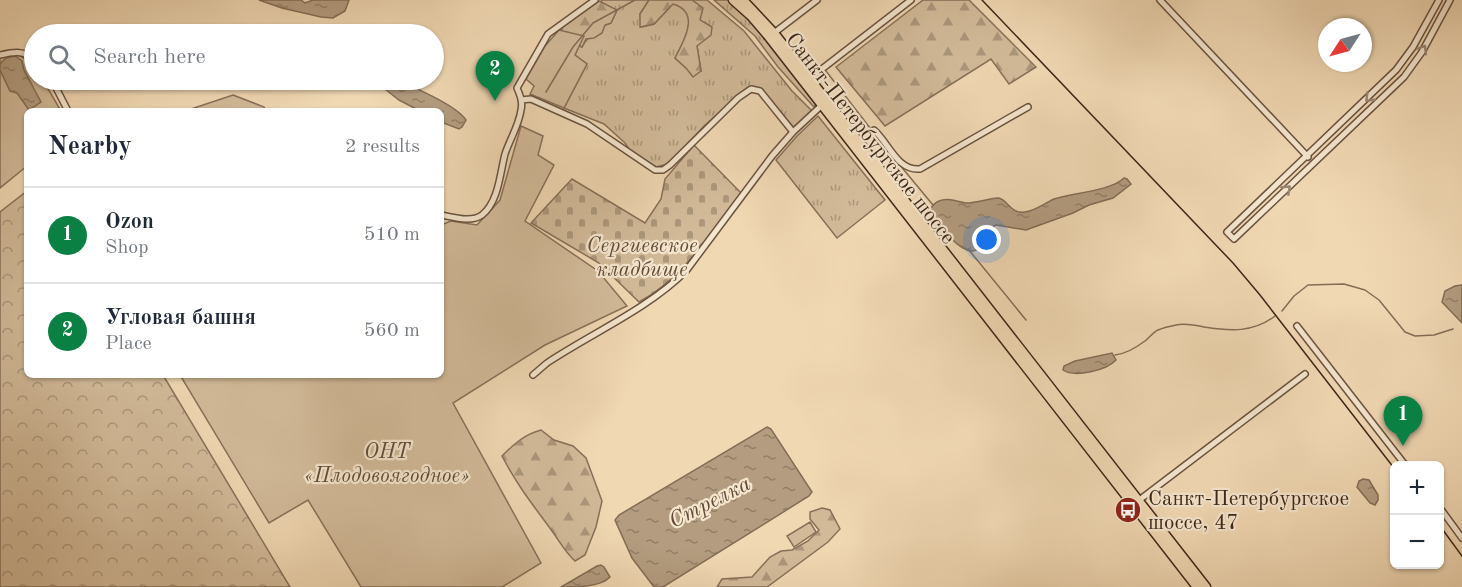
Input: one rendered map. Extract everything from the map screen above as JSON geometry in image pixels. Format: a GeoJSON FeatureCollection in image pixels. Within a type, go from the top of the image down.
{"type":"FeatureCollection","features":[{"type":"Feature","properties":{"kind":"main road","name":"Санкт-Петербургское шоссе"},"geometry":{"type":"LineString","coordinates":[[733,0],[759,26],[822,105],[1197,587]]}},
{"type":"Feature","properties":{"kind":"main road","name":"Санкт-Петербургское шоссе"},"geometry":{"type":"LineString","coordinates":[[742,0],[774,33],[1206,587]]}},
{"type":"Feature","properties":{"kind":"street"},"geometry":{"type":"LineString","coordinates":[[444,215],[471,219],[481,215],[487,208],[498,185],[505,154],[521,112],[521,100],[517,88],[548,34],[595,0]]}},
{"type":"Feature","properties":{"kind":"street"},"geometry":{"type":"LineString","coordinates":[[774,33],[817,0]]}},
{"type":"Feature","properties":{"kind":"street"},"geometry":{"type":"LineString","coordinates":[[809,79],[911,0]]}},
{"type":"Feature","properties":{"kind":"street"},"geometry":{"type":"LineString","coordinates":[[1160,0],[1308,157]]}},
{"type":"Feature","properties":{"kind":"street"},"geometry":{"type":"LineString","coordinates":[[1439,0],[1413,47],[1396,70],[1308,157],[1227,232],[1234,239],[1404,77],[1422,52],[1450,0]]}},
{"type":"Feature","properties":{"kind":"street"},"geometry":{"type":"LineString","coordinates":[[0,55],[24,53]]}},
{"type":"Feature","properties":{"kind":"street"},"geometry":{"type":"LineString","coordinates":[[521,100],[531,99],[587,124],[659,171],[670,165],[730,105],[751,89],[760,91],[793,132]]}},
{"type":"Feature","properties":{"kind":"street"},"geometry":{"type":"LineString","coordinates":[[57,90],[66,108]]}},
{"type":"Feature","properties":{"kind":"street"},"geometry":{"type":"LineString","coordinates":[[533,375],[547,363],[647,302],[675,282],[686,271],[772,156],[793,132],[822,105]]}},
{"type":"Feature","properties":{"kind":"street"},"geometry":{"type":"LineString","coordinates":[[858,140],[874,130],[903,165],[912,170],[920,169],[1028,107]]}},
{"type":"Feature","properties":{"kind":"street"},"geometry":{"type":"LineString","coordinates":[[1298,326],[1403,461]]}},
{"type":"Feature","properties":{"kind":"street"},"geometry":{"type":"LineString","coordinates":[[1138,501],[1305,374]]}},
{"type":"Feature","properties":{"kind":"street"},"geometry":{"type":"LineString","coordinates":[[1444,513],[1462,538]]}},
{"type":"Feature","properties":{"kind":"green space"},"geometry":{"type":"Polygon","coordinates":[[[602,0],[649,0],[640,14],[641,27],[654,24],[669,8],[661,0],[707,0],[744,31],[792,91],[812,111],[794,128],[761,90],[748,87],[704,126],[668,164],[656,167],[631,152],[625,143],[604,124],[564,108],[587,64],[575,55],[579,46],[582,47],[594,32],[611,23],[617,10],[598,5],[602,0]],[[688,27],[687,35],[675,58],[686,68],[701,71],[697,46],[688,27]]]}},
{"type":"Feature","properties":{"kind":"green space"},"geometry":{"type":"Polygon","coordinates":[[[649,0],[692,0],[703,8],[700,20],[712,27],[711,35],[697,46],[701,71],[693,77],[675,58],[688,28],[686,13],[673,4],[654,24],[640,27],[640,14],[649,0]]]}},
{"type":"Feature","properties":{"kind":"green space"},"geometry":{"type":"Polygon","coordinates":[[[714,0],[728,0],[753,24],[816,104],[814,107],[778,67],[755,36],[714,0]]]}},
{"type":"Feature","properties":{"kind":"green space"},"geometry":{"type":"Polygon","coordinates":[[[923,0],[969,0],[1036,67],[1009,84],[991,59],[885,126],[836,67],[923,0]]]}},
{"type":"Feature","properties":{"kind":"green space"},"geometry":{"type":"Polygon","coordinates":[[[599,1],[617,10],[611,23],[605,25],[602,33],[594,38],[586,39],[582,47],[569,40],[562,32],[562,27],[599,1]]]}},
{"type":"Feature","properties":{"kind":"green space"},"geometry":{"type":"Polygon","coordinates":[[[559,30],[584,36],[575,55],[587,64],[564,108],[530,94],[534,86],[526,79],[545,46],[559,30]]]}},
{"type":"Feature","properties":{"kind":"green space"},"geometry":{"type":"Polygon","coordinates":[[[14,52],[24,58],[24,90],[49,90],[59,108],[24,108],[24,168],[0,188],[0,54],[14,52]]]}},
{"type":"Feature","properties":{"kind":"green space"},"geometry":{"type":"Polygon","coordinates":[[[233,95],[264,108],[194,108],[233,95]]]}},
{"type":"Feature","properties":{"kind":"green space"},"geometry":{"type":"Polygon","coordinates":[[[818,116],[885,200],[837,238],[776,160],[818,116]]]}},
{"type":"Feature","properties":{"kind":"green space","name":"ОНТ «Плодовоягодное»"},"geometry":{"type":"Polygon","coordinates":[[[521,126],[543,136],[538,155],[554,165],[525,221],[598,271],[627,306],[545,345],[453,403],[541,563],[502,587],[361,587],[308,500],[269,523],[182,378],[444,378],[444,224],[451,221],[477,225],[500,200],[521,126]]]}},
{"type":"Feature","properties":{"kind":"green space","name":"Сергиевское кладбище"},"geometry":{"type":"Polygon","coordinates":[[[694,145],[741,193],[683,268],[655,292],[639,302],[599,263],[531,223],[572,179],[645,223],[661,199],[665,179],[694,145]]]}},
{"type":"Feature","properties":{"kind":"green space"},"geometry":{"type":"Polygon","coordinates":[[[24,193],[24,378],[165,378],[290,587],[0,587],[0,212],[24,193]]]}},
{"type":"Feature","properties":{"kind":"green space"},"geometry":{"type":"Polygon","coordinates":[[[541,430],[554,440],[573,446],[586,458],[602,501],[596,527],[585,555],[575,561],[526,495],[502,456],[520,440],[541,430]]]}},
{"type":"Feature","properties":{"kind":"green space"},"geometry":{"type":"Polygon","coordinates":[[[822,508],[830,510],[840,529],[828,542],[767,587],[717,587],[722,579],[752,577],[770,557],[781,551],[792,550],[808,541],[819,530],[810,519],[810,512],[822,508]]]}},
{"type":"Feature","properties":{"kind":"green space"},"geometry":{"type":"Polygon","coordinates":[[[810,522],[816,532],[794,547],[787,536],[810,522]]]}},
{"type":"Feature","properties":{"kind":"water"},"geometry":{"type":"Polygon","coordinates":[[[259,0],[301,0],[305,3],[313,0],[349,0],[345,11],[333,18],[282,8],[259,0]]]}},
{"type":"Feature","properties":{"kind":"water"},"geometry":{"type":"Polygon","coordinates":[[[15,56],[22,61],[24,90],[35,90],[41,102],[32,108],[28,108],[17,93],[10,91],[0,70],[0,64],[6,58],[15,56]]]}},
{"type":"Feature","properties":{"kind":"water"},"geometry":{"type":"Polygon","coordinates":[[[386,90],[419,90],[452,108],[466,120],[459,129],[444,123],[444,108],[414,108],[386,90]]]}},
{"type":"Feature","properties":{"kind":"water"},"geometry":{"type":"Polygon","coordinates":[[[1124,178],[1131,184],[1113,198],[1089,205],[1073,213],[1026,230],[996,225],[985,231],[982,244],[976,250],[961,247],[938,224],[930,210],[934,204],[942,200],[966,203],[998,198],[1015,211],[1025,212],[1054,199],[1110,186],[1124,178]]]}},
{"type":"Feature","properties":{"kind":"water"},"geometry":{"type":"Polygon","coordinates":[[[1462,285],[1462,323],[1442,302],[1445,291],[1462,285]]]}},
{"type":"Feature","properties":{"kind":"water"},"geometry":{"type":"Polygon","coordinates":[[[1112,353],[1116,360],[1098,370],[1075,373],[1063,370],[1064,366],[1075,361],[1112,353]]]}},
{"type":"Feature","properties":{"kind":"water"},"geometry":{"type":"Polygon","coordinates":[[[767,427],[771,429],[812,492],[663,587],[654,587],[632,558],[615,520],[619,515],[767,427]]]}},
{"type":"Feature","properties":{"kind":"water"},"geometry":{"type":"Polygon","coordinates":[[[1369,480],[1378,495],[1375,505],[1370,503],[1357,487],[1359,481],[1369,480]]]}},
{"type":"Feature","properties":{"kind":"water"},"geometry":{"type":"Polygon","coordinates":[[[601,565],[610,577],[601,583],[561,587],[597,566],[601,565]]]}},
{"type":"Feature","properties":{"kind":"waterway"},"geometry":{"type":"LineString","coordinates":[[546,92],[573,47],[593,23],[635,0]]}},
{"type":"Feature","properties":{"kind":"waterway"},"geometry":{"type":"LineString","coordinates":[[826,71],[870,128]]}},
{"type":"Feature","properties":{"kind":"waterway"},"geometry":{"type":"LineString","coordinates":[[899,164],[933,205]]}},
{"type":"Feature","properties":{"kind":"waterway"},"geometry":{"type":"LineString","coordinates":[[969,250],[1026,320]]}},
{"type":"Feature","properties":{"kind":"waterway"},"geometry":{"type":"LineString","coordinates":[[1282,311],[1294,296],[1308,285],[1344,284],[1365,290],[1379,300],[1405,332],[1415,336],[1434,335],[1453,329]]}},
{"type":"Feature","properties":{"kind":"waterway","name":"Стрелка"},"geometry":{"type":"LineString","coordinates":[[1115,355],[1131,350],[1156,331],[1169,326],[1186,324],[1241,329],[1267,322],[1275,316]]}},
{"type":"Feature","properties":{"kind":"tram line"},"geometry":{"type":"LineString","coordinates":[[982,0],[1233,263],[1390,463]]}},
{"type":"Feature","properties":{"kind":"tram line"},"geometry":{"type":"LineString","coordinates":[[1444,531],[1462,556]]}},
{"type":"Feature","properties":{"kind":"place","name":"Угловая башня"},"geometry":{"type":"Point","coordinates":[495,101]}},
{"type":"Feature","properties":{"kind":"place","name":"Ozon"},"geometry":{"type":"Point","coordinates":[1403,446]}},
{"type":"Feature","properties":{"kind":"place","name":"Санкт-Петербургское шоссе, 47"},"geometry":{"type":"Point","coordinates":[1128,510]}}]}
